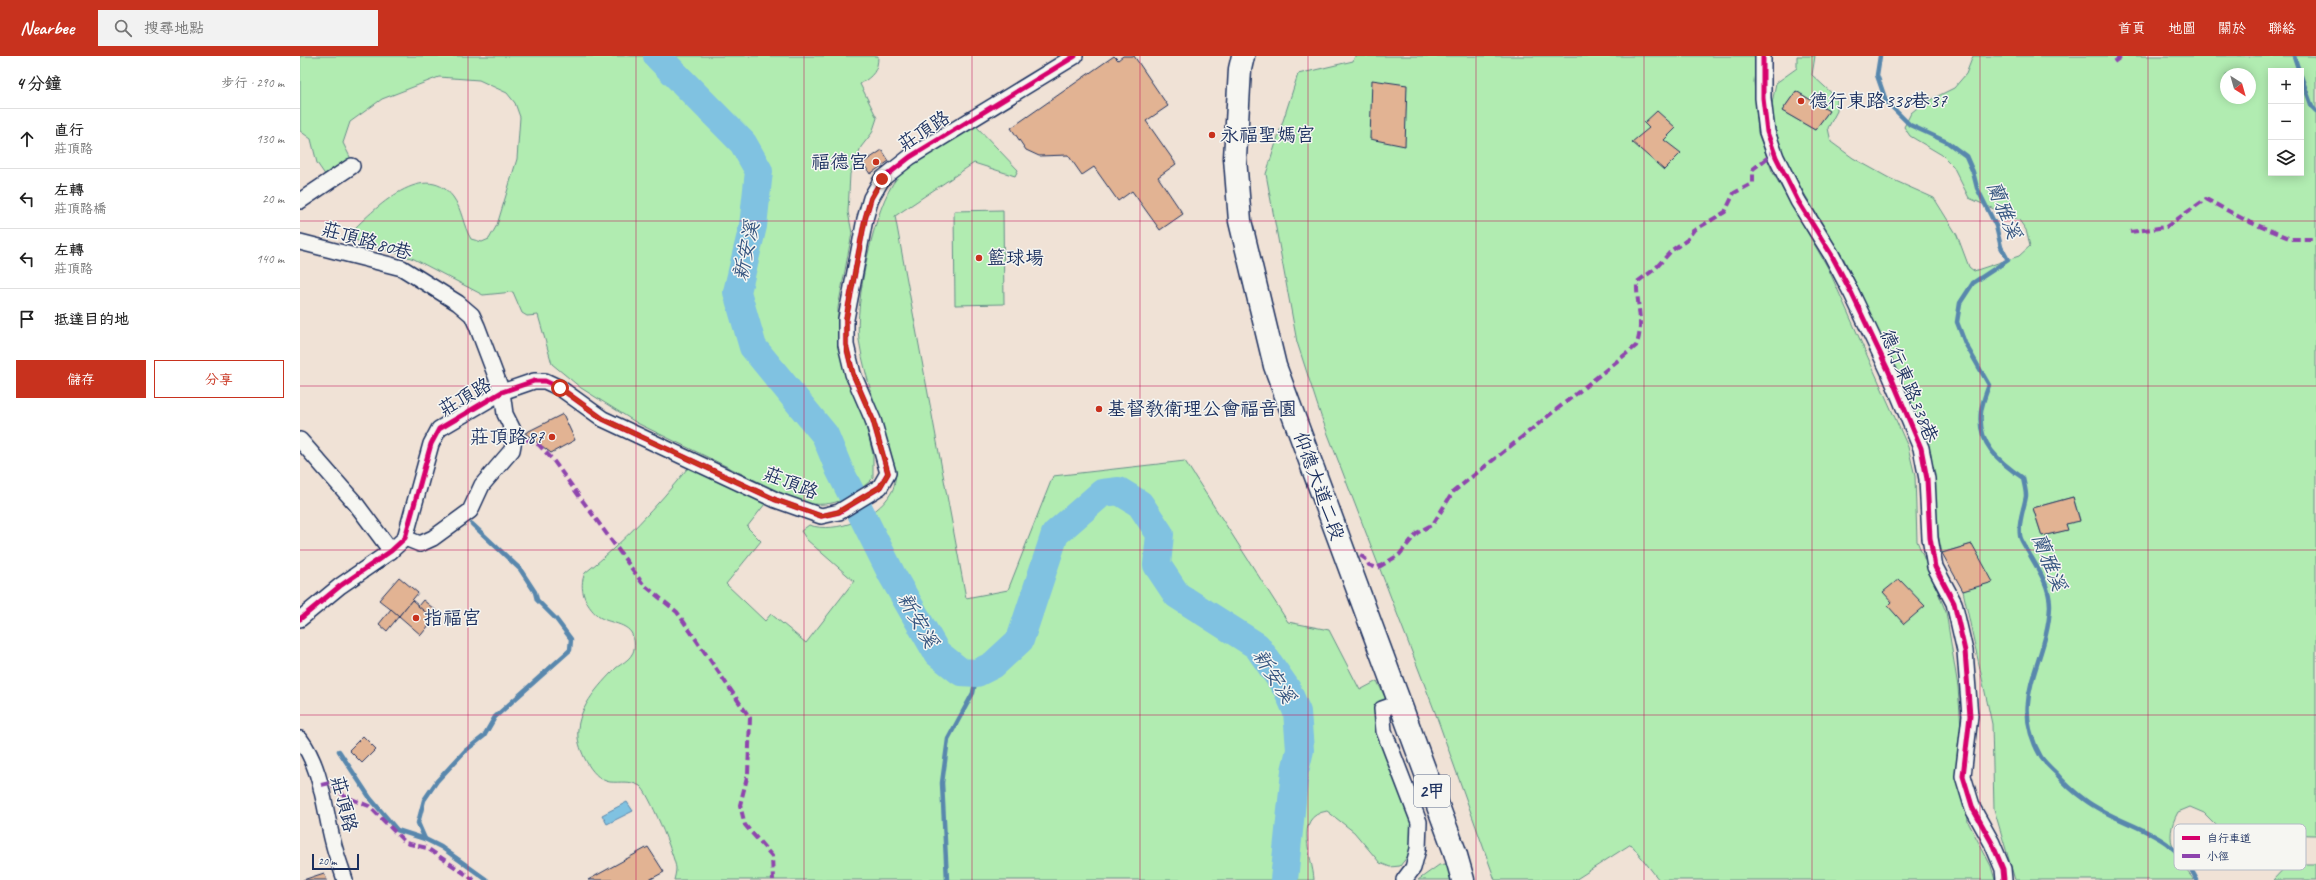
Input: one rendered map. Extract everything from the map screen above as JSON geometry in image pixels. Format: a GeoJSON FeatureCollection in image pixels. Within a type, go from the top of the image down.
{"type":"FeatureCollection","features":[{"type":"Feature","properties":{"kind":"main road","name":"仰德大道二段"},"geometry":{"type":"LineString","coordinates":[[1243,56],[1240,69],[1235,158],[1242,228],[1275,366],[1455,852],[1463,880]]}},
{"type":"Feature","properties":{"kind":"street","name":"莊頂路"},"geometry":{"type":"LineString","coordinates":[[405,538],[431,444],[439,429],[502,392],[534,381],[544,381],[560,388],[603,419],[776,500],[821,516],[838,512],[880,487],[888,473],[884,455],[873,420],[853,374],[846,345],[846,319],[865,219],[871,198],[882,179],[910,157],[1075,56]]}},
{"type":"Feature","properties":{"kind":"street","name":"德行東路338巷"},"geometry":{"type":"LineString","coordinates":[[1763,56],[1763,98],[1767,132],[1776,157],[1798,201],[1831,254],[1852,294],[1889,372],[1921,448],[1927,479],[1930,538],[1935,567],[1954,602],[1965,651],[1970,716],[1963,776],[1973,809],[1992,843],[2003,869],[2004,880]]}},
{"type":"Feature","properties":{"kind":"street"},"geometry":{"type":"LineString","coordinates":[[300,202],[352,166]]}},
{"type":"Feature","properties":{"kind":"street","name":"莊頂路80巷"},"geometry":{"type":"LineString","coordinates":[[300,242],[402,268],[458,303],[472,315],[502,392],[505,414],[515,434],[512,450],[482,485],[470,511],[433,538],[420,544],[405,538]]}},
{"type":"Feature","properties":{"kind":"street"},"geometry":{"type":"LineString","coordinates":[[300,440],[359,509],[391,551]]}},
{"type":"Feature","properties":{"kind":"street"},"geometry":{"type":"LineString","coordinates":[[300,619],[346,582],[391,551],[405,538]]}},
{"type":"Feature","properties":{"kind":"street"},"geometry":{"type":"LineString","coordinates":[[1399,703],[1382,709],[1384,731],[1419,822],[1418,848],[1413,868],[1404,880]]}},
{"type":"Feature","properties":{"kind":"street","name":"莊頂路"},"geometry":{"type":"LineString","coordinates":[[300,739],[307,749],[321,786],[333,844],[345,880]]}},
{"type":"Feature","properties":{"kind":"green space"},"geometry":{"type":"Polygon","coordinates":[[[300,56],[878,56],[877,66],[874,73],[860,84],[877,118],[872,133],[861,147],[850,174],[848,212],[852,233],[838,308],[838,346],[862,408],[873,455],[873,478],[865,486],[839,501],[820,504],[798,501],[637,423],[581,388],[552,364],[538,315],[527,316],[522,313],[513,292],[483,295],[414,259],[346,237],[368,215],[397,193],[412,186],[427,183],[441,186],[453,197],[471,239],[482,242],[489,239],[497,225],[517,159],[520,117],[515,103],[507,93],[479,80],[439,77],[382,99],[350,122],[343,143],[352,161],[328,179],[317,163],[311,139],[300,131],[300,56]]]}},
{"type":"Feature","properties":{"kind":"green space"},"geometry":{"type":"Polygon","coordinates":[[[1355,56],[1757,56],[1754,81],[1758,133],[1772,171],[1828,268],[1908,447],[1915,476],[1917,541],[1946,612],[1958,687],[1968,822],[1991,866],[1995,880],[1659,880],[1631,844],[1575,880],[1495,880],[1435,712],[1321,416],[1297,342],[1266,174],[1298,74],[1353,61],[1355,56]]]}},
{"type":"Feature","properties":{"kind":"green space"},"geometry":{"type":"Polygon","coordinates":[[[1797,56],[1815,56],[1812,75],[1837,98],[1837,111],[1828,128],[1831,142],[1853,158],[1889,178],[1934,198],[1957,235],[1969,267],[1974,271],[2019,256],[2030,246],[2026,230],[2019,220],[1969,198],[1953,166],[1942,155],[1910,136],[1904,127],[1911,113],[1922,104],[1954,88],[1966,74],[1973,56],[2316,56],[2316,835],[2306,835],[2306,824],[2215,824],[2204,813],[2190,807],[2178,812],[2173,822],[2171,840],[2174,850],[2174,870],[2186,870],[2194,880],[2015,880],[1994,809],[1992,724],[1963,591],[1972,544],[1942,553],[1935,520],[1929,446],[1908,393],[1844,259],[1782,157],[1771,108],[1776,83],[1797,68],[1797,56]],[[1796,91],[1782,111],[1815,130],[1829,111],[1796,91]],[[2073,497],[2033,508],[2042,536],[2067,530],[2066,524],[2080,520],[2073,497]]]}},
{"type":"Feature","properties":{"kind":"green space"},"geometry":{"type":"Polygon","coordinates":[[[975,125],[1018,170],[1015,176],[974,163],[895,216],[966,598],[1008,590],[1053,476],[1185,461],[1288,622],[1329,630],[1360,690],[1377,681],[1388,703],[1378,710],[1416,824],[1411,852],[1400,866],[1390,867],[1380,863],[1354,832],[1327,811],[1316,815],[1310,821],[1307,829],[1308,850],[1314,880],[674,880],[676,868],[671,851],[661,824],[644,790],[640,786],[632,783],[610,782],[604,780],[588,765],[579,744],[578,728],[580,718],[595,691],[616,668],[631,656],[634,650],[634,639],[631,632],[623,626],[602,619],[593,612],[584,596],[582,584],[585,573],[639,524],[687,469],[693,466],[765,504],[747,527],[761,541],[726,584],[765,621],[771,614],[806,643],[854,581],[807,540],[801,531],[809,525],[831,527],[855,522],[876,510],[885,502],[894,486],[896,472],[866,373],[859,340],[858,324],[863,280],[874,232],[889,191],[905,169],[933,148],[975,125]]]}},
{"type":"Feature","properties":{"kind":"green space","name":"籃球場"},"geometry":{"type":"Polygon","coordinates":[[[1003,210],[1004,304],[955,305],[954,211],[1003,210]]]}},
{"type":"Feature","properties":{"kind":"green space"},"geometry":{"type":"Polygon","coordinates":[[[1445,864],[1454,868],[1458,880],[1418,880],[1439,865],[1445,864]]]}},
{"type":"Feature","properties":{"kind":"green space"},"geometry":{"type":"Polygon","coordinates":[[[2306,864],[2316,864],[2316,880],[2273,880],[2282,870],[2306,870],[2306,864]]]}},
{"type":"Feature","properties":{"kind":"water"},"geometry":{"type":"Polygon","coordinates":[[[627,802],[633,811],[607,824],[602,815],[627,802]]]}},
{"type":"Feature","properties":{"kind":"building"},"geometry":{"type":"Polygon","coordinates":[[[1114,56],[1118,60],[1123,56],[1134,56],[1168,106],[1146,121],[1176,164],[1158,177],[1183,214],[1160,230],[1132,191],[1118,201],[1094,167],[1082,175],[1068,155],[1039,156],[1026,150],[1011,128],[1114,56]]]}},
{"type":"Feature","properties":{"kind":"building"},"geometry":{"type":"Polygon","coordinates":[[[1372,80],[1407,85],[1405,146],[1370,139],[1372,80]]]}},
{"type":"Feature","properties":{"kind":"building","name":"德行東路338巷37"},"geometry":{"type":"Polygon","coordinates":[[[1796,91],[1829,111],[1815,130],[1782,111],[1796,91]]]}},
{"type":"Feature","properties":{"kind":"building"},"geometry":{"type":"Polygon","coordinates":[[[1657,111],[1676,128],[1664,140],[1681,153],[1664,170],[1632,142],[1649,128],[1644,123],[1657,111]]]}},
{"type":"Feature","properties":{"kind":"building","name":"福德宮"},"geometry":{"type":"Polygon","coordinates":[[[882,150],[889,161],[870,174],[863,163],[882,150]]]}},
{"type":"Feature","properties":{"kind":"building","name":"莊頂路87"},"geometry":{"type":"Polygon","coordinates":[[[563,414],[575,440],[551,453],[525,433],[563,414]]]}},
{"type":"Feature","properties":{"kind":"building"},"geometry":{"type":"Polygon","coordinates":[[[2073,497],[2080,521],[2066,524],[2068,530],[2042,536],[2033,508],[2073,497]]]}},
{"type":"Feature","properties":{"kind":"building"},"geometry":{"type":"Polygon","coordinates":[[[1972,544],[1993,582],[1963,591],[1942,553],[1972,544]]]}},
{"type":"Feature","properties":{"kind":"building"},"geometry":{"type":"Polygon","coordinates":[[[399,577],[418,593],[399,616],[379,600],[399,577]]]}},
{"type":"Feature","properties":{"kind":"building"},"geometry":{"type":"Polygon","coordinates":[[[1899,579],[1925,606],[1904,624],[1888,606],[1892,602],[1883,592],[1899,579]]]}},
{"type":"Feature","properties":{"kind":"building","name":"指福宮"},"geometry":{"type":"Polygon","coordinates":[[[412,600],[434,619],[421,635],[399,616],[412,600]]]}},
{"type":"Feature","properties":{"kind":"building"},"geometry":{"type":"Polygon","coordinates":[[[423,600],[439,613],[434,619],[418,606],[423,600]]]}},
{"type":"Feature","properties":{"kind":"building"},"geometry":{"type":"Polygon","coordinates":[[[391,609],[399,616],[387,631],[379,624],[391,609]]]}},
{"type":"Feature","properties":{"kind":"building"},"geometry":{"type":"Polygon","coordinates":[[[363,736],[376,749],[362,763],[349,750],[363,736]]]}},
{"type":"Feature","properties":{"kind":"building"},"geometry":{"type":"Polygon","coordinates":[[[648,847],[664,872],[649,880],[588,880],[648,847]]]}},
{"type":"Feature","properties":{"kind":"building"},"geometry":{"type":"Polygon","coordinates":[[[324,873],[327,880],[303,880],[324,873]]]}},
{"type":"Feature","properties":{"kind":"waterway","name":"新安溪"},"geometry":{"type":"LineString","coordinates":[[657,56],[743,143],[759,171],[753,226],[737,292],[753,347],[825,435],[839,469],[892,575],[937,653],[961,672],[977,673],[993,665],[1020,640],[1055,534],[1102,493],[1119,491],[1140,504],[1160,534],[1157,565],[1177,595],[1257,646],[1287,689],[1297,712],[1300,750],[1295,771],[1284,880]]}},
{"type":"Feature","properties":{"kind":"waterway","name":"蘭雅溪"},"geometry":{"type":"LineString","coordinates":[[1880,56],[1877,75],[1886,101],[1910,125],[1947,142],[1966,156],[1973,172],[1977,188],[1996,226],[2001,247],[2008,260],[1973,283],[1960,303],[1957,322],[1965,343],[1989,385],[1981,412],[1982,433],[1986,442],[1998,458],[2023,478],[2026,496],[2020,520],[2020,537],[2042,576],[2048,591],[2050,606],[2048,626],[2028,698],[2028,717],[2032,736],[2041,757],[2073,791],[2100,810],[2161,839],[2174,850]]}},
{"type":"Feature","properties":{"kind":"waterway","name":"蘭雅溪"},"geometry":{"type":"LineString","coordinates":[[2294,56],[2298,68]]}},
{"type":"Feature","properties":{"kind":"waterway","name":"蘭雅溪"},"geometry":{"type":"LineString","coordinates":[[2304,84],[2312,107],[2316,111]]}},
{"type":"Feature","properties":{"kind":"waterway"},"geometry":{"type":"LineString","coordinates":[[425,839],[418,823],[424,800],[437,781],[465,751],[484,736],[495,717],[570,650],[571,639],[556,619],[537,600],[535,592],[520,569],[472,524]]}},
{"type":"Feature","properties":{"kind":"waterway"},"geometry":{"type":"LineString","coordinates":[[947,880],[942,783],[948,739],[973,693],[977,673]]}},
{"type":"Feature","properties":{"kind":"waterway"},"geometry":{"type":"LineString","coordinates":[[339,751],[370,798],[397,830],[425,839],[441,847],[487,880]]}},
{"type":"Feature","properties":{"kind":"waterway","name":"蘭雅溪"},"geometry":{"type":"LineString","coordinates":[[2191,870],[2197,880]]}},
{"type":"Feature","properties":{"kind":"marked path"},"geometry":{"type":"LineString","coordinates":[[2114,62],[2122,56]]}},
{"type":"Feature","properties":{"kind":"marked path"},"geometry":{"type":"LineString","coordinates":[[1360,555],[1367,560],[1369,565],[1377,568],[1399,555],[1417,533],[1433,524],[1453,492],[1636,346],[1640,330],[1637,282],[1655,269],[1672,250],[1687,240],[1693,231],[1725,212],[1734,193],[1753,183],[1753,169],[1771,155],[1772,147]]}},
{"type":"Feature","properties":{"kind":"marked path"},"geometry":{"type":"LineString","coordinates":[[2130,232],[2166,227],[2206,199],[2247,221],[2291,239],[2316,239]]}},
{"type":"Feature","properties":{"kind":"marked path"},"geometry":{"type":"LineString","coordinates":[[515,434],[539,445],[553,460],[643,584],[677,612],[750,718],[748,774],[740,805],[745,825],[772,856],[773,880]]}},
{"type":"Feature","properties":{"kind":"marked path"},"geometry":{"type":"LineString","coordinates":[[321,785],[330,783],[344,796],[369,806],[406,843],[427,848],[474,880]]}},
{"type":"Feature","properties":{"kind":"cycle path"},"geometry":{"type":"LineString","coordinates":[[300,619],[340,586],[391,551],[405,538],[431,444],[439,429],[502,392],[534,381],[545,381],[560,388],[603,419],[776,500],[821,516],[839,512],[880,487],[888,473],[873,420],[853,374],[846,345],[846,319],[865,219],[871,198],[882,179],[910,157],[1075,56]]}},
{"type":"Feature","properties":{"kind":"cycle path"},"geometry":{"type":"LineString","coordinates":[[1763,56],[1763,98],[1767,132],[1776,157],[1798,201],[1831,254],[1852,294],[1889,372],[1921,448],[1927,479],[1930,538],[1935,567],[1954,603],[1965,651],[1970,716],[1963,776],[1973,809],[1992,843],[2003,869],[2004,880]]}},
{"type":"Feature","properties":{"kind":"place","name":"德行東路338巷37"},"geometry":{"type":"Point","coordinates":[1801,101]}},
{"type":"Feature","properties":{"kind":"place","name":"永福聖媽宮"},"geometry":{"type":"Point","coordinates":[1212,135]}},
{"type":"Feature","properties":{"kind":"place","name":"福德宮"},"geometry":{"type":"Point","coordinates":[876,162]}},
{"type":"Feature","properties":{"kind":"place","name":"籃球場"},"geometry":{"type":"Point","coordinates":[979,258]}},
{"type":"Feature","properties":{"kind":"place","name":"基督教衛理公會福音園"},"geometry":{"type":"Point","coordinates":[1099,409]}},
{"type":"Feature","properties":{"kind":"place","name":"莊頂路87"},"geometry":{"type":"Point","coordinates":[552,437]}},
{"type":"Feature","properties":{"kind":"place","name":"指福宮"},"geometry":{"type":"Point","coordinates":[416,618]}},
{"type":"Feature","properties":{"kind":"route"},"geometry":{"type":"LineString","coordinates":[[560,388],[603,419],[651,440],[776,500],[806,512],[821,516],[838,512],[880,487],[888,473],[873,420],[853,374],[846,345],[846,319],[865,219],[871,198],[882,179]]}}]}
